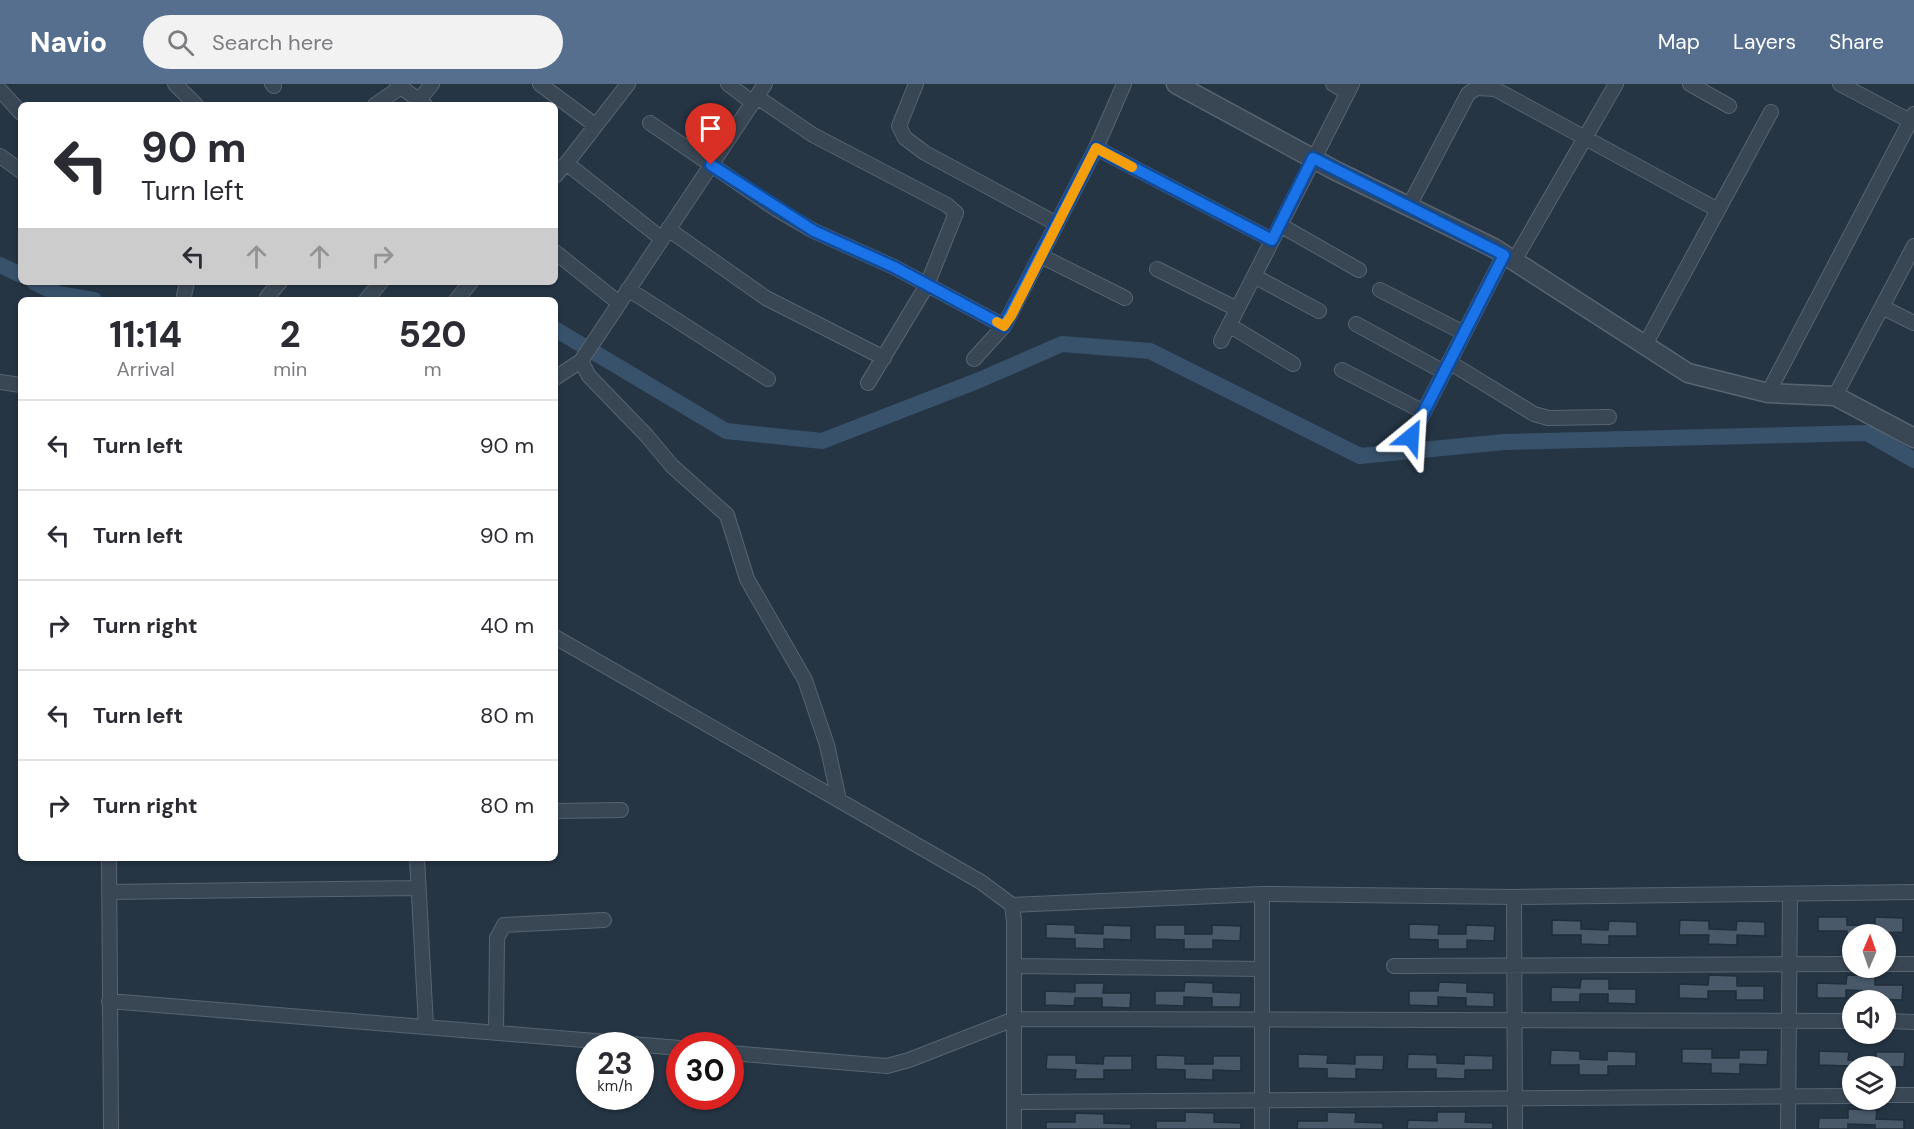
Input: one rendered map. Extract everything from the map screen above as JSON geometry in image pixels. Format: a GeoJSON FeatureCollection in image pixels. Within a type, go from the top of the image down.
{"type":"FeatureCollection","features":[{"type":"Feature","properties":{"kind":"street"},"geometry":{"type":"LineString","coordinates":[[175,84],[193,102]]}},
{"type":"Feature","properties":{"kind":"street"},"geometry":{"type":"LineString","coordinates":[[423,102],[432,84]]}},
{"type":"Feature","properties":{"kind":"street"},"geometry":{"type":"LineString","coordinates":[[540,84],[595,125]]}},
{"type":"Feature","properties":{"kind":"street"},"geometry":{"type":"LineString","coordinates":[[558,173],[628,84]]}},
{"type":"Feature","properties":{"kind":"street"},"geometry":{"type":"LineString","coordinates":[[728,84],[813,135],[953,208],[955,219],[927,285],[868,383]]}},
{"type":"Feature","properties":{"kind":"street"},"geometry":{"type":"LineString","coordinates":[[558,376],[583,357],[765,84]]}},
{"type":"Feature","properties":{"kind":"street"},"geometry":{"type":"LineString","coordinates":[[916,84],[899,126],[905,138],[925,153],[1057,224]]}},
{"type":"Feature","properties":{"kind":"street"},"geometry":{"type":"LineString","coordinates":[[974,359],[1004,326],[1096,148],[1124,84]]}},
{"type":"Feature","properties":{"kind":"street"},"geometry":{"type":"LineString","coordinates":[[1176,84],[1313,158],[1509,258],[1688,373],[1768,393],[1835,396],[1914,438]]}},
{"type":"Feature","properties":{"kind":"street"},"geometry":{"type":"LineString","coordinates":[[1221,341],[1350,88],[1333,84]]}},
{"type":"Feature","properties":{"kind":"street"},"geometry":{"type":"LineString","coordinates":[[1411,437],[1464,333],[1616,84]]}},
{"type":"Feature","properties":{"kind":"street"},"geometry":{"type":"LineString","coordinates":[[1690,84],[1729,106]]}},
{"type":"Feature","properties":{"kind":"street"},"geometry":{"type":"LineString","coordinates":[[1768,393],[1912,118],[1840,84]]}},
{"type":"Feature","properties":{"kind":"street"},"geometry":{"type":"LineString","coordinates":[[379,102],[399,86],[421,102]]}},
{"type":"Feature","properties":{"kind":"street"},"geometry":{"type":"LineString","coordinates":[[1409,206],[1468,94],[1476,88],[1495,89],[1718,210]]}},
{"type":"Feature","properties":{"kind":"street"},"geometry":{"type":"LineString","coordinates":[[0,90],[18,109]]}},
{"type":"Feature","properties":{"kind":"street"},"geometry":{"type":"LineString","coordinates":[[1645,345],[1771,112]]}},
{"type":"Feature","properties":{"kind":"street"},"geometry":{"type":"LineString","coordinates":[[650,123],[814,231],[927,285],[1004,326]]}},
{"type":"Feature","properties":{"kind":"street"},"geometry":{"type":"LineString","coordinates":[[1096,148],[1272,240]]}},
{"type":"Feature","properties":{"kind":"street"},"geometry":{"type":"LineString","coordinates":[[0,156],[18,169]]}},
{"type":"Feature","properties":{"kind":"street"},"geometry":{"type":"LineString","coordinates":[[569,160],[570,166],[665,234],[766,298],[884,358]]}},
{"type":"Feature","properties":{"kind":"street"},"geometry":{"type":"LineString","coordinates":[[1280,225],[1359,270]]}},
{"type":"Feature","properties":{"kind":"street"},"geometry":{"type":"LineString","coordinates":[[1835,396],[1914,246]]}},
{"type":"Feature","properties":{"kind":"street"},"geometry":{"type":"LineString","coordinates":[[558,254],[619,303]]}},
{"type":"Feature","properties":{"kind":"street"},"geometry":{"type":"LineString","coordinates":[[1041,256],[1125,298]]}},
{"type":"Feature","properties":{"kind":"street"},"geometry":{"type":"LineString","coordinates":[[1157,269],[1237,309]]}},
{"type":"Feature","properties":{"kind":"street"},"geometry":{"type":"LineString","coordinates":[[1254,276],[1319,311]]}},
{"type":"Feature","properties":{"kind":"street"},"geometry":{"type":"LineString","coordinates":[[184,296],[186,285]]}},
{"type":"Feature","properties":{"kind":"street"},"geometry":{"type":"LineString","coordinates":[[267,297],[277,285]]}},
{"type":"Feature","properties":{"kind":"street"},"geometry":{"type":"LineString","coordinates":[[368,297],[378,285]]}},
{"type":"Feature","properties":{"kind":"street"},"geometry":{"type":"LineString","coordinates":[[459,297],[469,285]]}},
{"type":"Feature","properties":{"kind":"street"},"geometry":{"type":"LineString","coordinates":[[628,289],[768,379]]}},
{"type":"Feature","properties":{"kind":"street"},"geometry":{"type":"LineString","coordinates":[[1380,290],[1464,333]]}},
{"type":"Feature","properties":{"kind":"street"},"geometry":{"type":"LineString","coordinates":[[1882,307],[1914,323]]}},
{"type":"Feature","properties":{"kind":"street"},"geometry":{"type":"LineString","coordinates":[[1356,324],[1447,367],[1534,414],[1548,418],[1609,417]]}},
{"type":"Feature","properties":{"kind":"street"},"geometry":{"type":"LineString","coordinates":[[1229,326],[1293,364]]}},
{"type":"Feature","properties":{"kind":"street"},"geometry":{"type":"LineString","coordinates":[[583,357],[588,376],[647,436],[664,458],[727,515],[747,579],[805,680],[827,745],[839,800]]}},
{"type":"Feature","properties":{"kind":"street"},"geometry":{"type":"LineString","coordinates":[[1342,370],[1424,412]]}},
{"type":"Feature","properties":{"kind":"street"},"geometry":{"type":"LineString","coordinates":[[0,382],[18,385]]}},
{"type":"Feature","properties":{"kind":"street"},"geometry":{"type":"LineString","coordinates":[[558,639],[981,882],[1012,905],[1262,894],[1514,897],[1914,892]]}},
{"type":"Feature","properties":{"kind":"street"},"geometry":{"type":"LineString","coordinates":[[558,811],[621,810]]}},
{"type":"Feature","properties":{"kind":"street"},"geometry":{"type":"LineString","coordinates":[[109,861],[111,1129]]}},
{"type":"Feature","properties":{"kind":"street"},"geometry":{"type":"LineString","coordinates":[[417,861],[426,1026]]}},
{"type":"Feature","properties":{"kind":"street"},"geometry":{"type":"LineString","coordinates":[[109,892],[418,888]]}},
{"type":"Feature","properties":{"kind":"street"},"geometry":{"type":"LineString","coordinates":[[1262,894],[1262,1129]]}},
{"type":"Feature","properties":{"kind":"street"},"geometry":{"type":"LineString","coordinates":[[1788,1129],[1791,1021],[1790,894]]}},
{"type":"Feature","properties":{"kind":"street"},"geometry":{"type":"LineString","coordinates":[[1514,897],[1515,1129]]}},
{"type":"Feature","properties":{"kind":"street"},"geometry":{"type":"LineString","coordinates":[[1012,905],[1014,1129]]}},
{"type":"Feature","properties":{"kind":"street"},"geometry":{"type":"LineString","coordinates":[[496,1033],[497,938],[504,925],[604,920]]}},
{"type":"Feature","properties":{"kind":"street"},"geometry":{"type":"LineString","coordinates":[[1394,966],[1842,964]]}},
{"type":"Feature","properties":{"kind":"street"},"geometry":{"type":"LineString","coordinates":[[1896,964],[1914,964]]}},
{"type":"Feature","properties":{"kind":"street"},"geometry":{"type":"LineString","coordinates":[[1014,966],[1262,969]]}},
{"type":"Feature","properties":{"kind":"street"},"geometry":{"type":"LineString","coordinates":[[109,1001],[666,1047]]}},
{"type":"Feature","properties":{"kind":"street"},"geometry":{"type":"LineString","coordinates":[[744,1054],[887,1066],[909,1060],[1014,1020],[1842,1021]]}},
{"type":"Feature","properties":{"kind":"street"},"geometry":{"type":"LineString","coordinates":[[1896,1022],[1914,1022]]}},
{"type":"Feature","properties":{"kind":"street"},"geometry":{"type":"LineString","coordinates":[[1896,1095],[1914,1095]]}},
{"type":"Feature","properties":{"kind":"street"},"geometry":{"type":"LineString","coordinates":[[1014,1102],[1842,1096]]}},
{"type":"Feature","properties":{"kind":"building"},"geometry":{"type":"Polygon","coordinates":[[[1818,917],[1847,917],[1847,924],[1842,924],[1842,931],[1818,931],[1818,917]]]}},
{"type":"Feature","properties":{"kind":"building"},"geometry":{"type":"Polygon","coordinates":[[[1875,917],[1903,918],[1903,932],[1896,932],[1896,924],[1875,924],[1875,917]]]}},
{"type":"Feature","properties":{"kind":"building"},"geometry":{"type":"Polygon","coordinates":[[[1552,920],[1581,921],[1581,929],[1608,930],[1609,921],[1637,922],[1637,936],[1609,936],[1609,945],[1581,944],[1581,935],[1552,935],[1552,920]]]}},
{"type":"Feature","properties":{"kind":"building"},"geometry":{"type":"Polygon","coordinates":[[[1680,920],[1709,921],[1709,929],[1736,930],[1737,921],[1765,922],[1765,936],[1737,935],[1737,945],[1708,944],[1709,935],[1679,935],[1680,920]]]}},
{"type":"Feature","properties":{"kind":"building"},"geometry":{"type":"Polygon","coordinates":[[[1046,924],[1075,925],[1075,933],[1103,934],[1103,925],[1131,926],[1131,940],[1104,939],[1104,949],[1075,948],[1075,939],[1046,938],[1046,924]]]}},
{"type":"Feature","properties":{"kind":"building"},"geometry":{"type":"Polygon","coordinates":[[[1409,924],[1439,925],[1438,934],[1466,934],[1466,925],[1495,926],[1494,941],[1467,940],[1467,949],[1438,949],[1438,940],[1409,939],[1409,924]]]}},
{"type":"Feature","properties":{"kind":"building"},"geometry":{"type":"Polygon","coordinates":[[[1155,925],[1185,925],[1185,934],[1212,934],[1212,925],[1241,926],[1240,941],[1213,940],[1213,949],[1184,949],[1184,940],[1155,939],[1155,925]]]}},
{"type":"Feature","properties":{"kind":"building"},"geometry":{"type":"Polygon","coordinates":[[[1709,975],[1737,976],[1737,986],[1764,986],[1764,1000],[1736,1000],[1736,991],[1708,991],[1708,999],[1679,998],[1679,984],[1708,985],[1709,975]]]}},
{"type":"Feature","properties":{"kind":"building"},"geometry":{"type":"Polygon","coordinates":[[[1847,978],[1875,978],[1875,985],[1903,985],[1902,1000],[1896,1000],[1896,990],[1842,990],[1842,998],[1817,998],[1817,983],[1846,984],[1847,978]]]}},
{"type":"Feature","properties":{"kind":"building"},"geometry":{"type":"Polygon","coordinates":[[[1581,979],[1609,979],[1609,989],[1636,989],[1636,1004],[1608,1003],[1608,994],[1580,994],[1580,1002],[1551,1002],[1551,987],[1580,988],[1581,979]]]}},
{"type":"Feature","properties":{"kind":"building"},"geometry":{"type":"Polygon","coordinates":[[[1185,982],[1213,983],[1213,992],[1241,993],[1240,1007],[1212,1007],[1212,998],[1184,997],[1184,1006],[1155,1005],[1155,991],[1184,991],[1185,982]]]}},
{"type":"Feature","properties":{"kind":"building"},"geometry":{"type":"Polygon","coordinates":[[[1439,982],[1467,983],[1467,992],[1494,993],[1494,1007],[1466,1006],[1466,998],[1438,997],[1438,1006],[1409,1005],[1409,991],[1438,991],[1439,982]]]}},
{"type":"Feature","properties":{"kind":"building"},"geometry":{"type":"Polygon","coordinates":[[[1075,983],[1104,983],[1103,993],[1131,993],[1130,1008],[1102,1007],[1102,998],[1075,998],[1074,1006],[1045,1005],[1045,991],[1075,992],[1075,983]]]}},
{"type":"Feature","properties":{"kind":"building"},"geometry":{"type":"Polygon","coordinates":[[[1682,1049],[1712,1049],[1712,1058],[1739,1058],[1739,1050],[1768,1050],[1767,1065],[1740,1064],[1740,1074],[1711,1073],[1711,1064],[1682,1063],[1682,1049]]]}},
{"type":"Feature","properties":{"kind":"building"},"geometry":{"type":"Polygon","coordinates":[[[1551,1050],[1580,1051],[1580,1059],[1607,1060],[1607,1051],[1636,1052],[1636,1066],[1608,1066],[1608,1075],[1579,1075],[1579,1065],[1550,1065],[1551,1050]]]}},
{"type":"Feature","properties":{"kind":"building"},"geometry":{"type":"Polygon","coordinates":[[[1819,1051],[1849,1052],[1848,1056],[1842,1056],[1842,1066],[1819,1065],[1819,1051]]]}},
{"type":"Feature","properties":{"kind":"building"},"geometry":{"type":"Polygon","coordinates":[[[1876,1052],[1905,1052],[1904,1067],[1896,1067],[1896,1056],[1876,1056],[1876,1052]]]}},
{"type":"Feature","properties":{"kind":"building"},"geometry":{"type":"Polygon","coordinates":[[[1298,1054],[1328,1055],[1327,1063],[1355,1064],[1355,1055],[1384,1055],[1383,1070],[1356,1069],[1356,1079],[1327,1078],[1327,1069],[1298,1068],[1298,1054]]]}},
{"type":"Feature","properties":{"kind":"building"},"geometry":{"type":"Polygon","coordinates":[[[1408,1054],[1437,1055],[1437,1063],[1464,1064],[1464,1055],[1493,1056],[1493,1070],[1465,1070],[1465,1079],[1436,1078],[1436,1069],[1407,1069],[1408,1054]]]}},
{"type":"Feature","properties":{"kind":"building"},"geometry":{"type":"Polygon","coordinates":[[[1047,1055],[1076,1055],[1076,1063],[1103,1064],[1104,1056],[1132,1056],[1132,1070],[1104,1070],[1104,1079],[1075,1079],[1076,1070],[1046,1069],[1047,1055]]]}},
{"type":"Feature","properties":{"kind":"building"},"geometry":{"type":"Polygon","coordinates":[[[1156,1055],[1185,1056],[1185,1064],[1213,1064],[1213,1056],[1241,1056],[1241,1071],[1213,1070],[1213,1080],[1185,1079],[1185,1070],[1156,1069],[1156,1055]]]}},
{"type":"Feature","properties":{"kind":"building"},"geometry":{"type":"Polygon","coordinates":[[[1848,1110],[1877,1110],[1876,1119],[1904,1120],[1904,1129],[1875,1129],[1875,1125],[1848,1124],[1848,1129],[1818,1129],[1819,1118],[1848,1118],[1848,1110]]]}},
{"type":"Feature","properties":{"kind":"building"},"geometry":{"type":"Polygon","coordinates":[[[1185,1112],[1214,1113],[1214,1122],[1241,1123],[1241,1129],[1156,1129],[1156,1121],[1185,1121],[1185,1112]]]}},
{"type":"Feature","properties":{"kind":"building"},"geometry":{"type":"Polygon","coordinates":[[[1327,1112],[1356,1113],[1355,1122],[1383,1123],[1383,1129],[1297,1129],[1298,1121],[1327,1121],[1327,1112]]]}},
{"type":"Feature","properties":{"kind":"building"},"geometry":{"type":"Polygon","coordinates":[[[1437,1112],[1466,1112],[1465,1122],[1493,1123],[1493,1129],[1407,1129],[1408,1120],[1437,1121],[1437,1112]]]}},
{"type":"Feature","properties":{"kind":"building"},"geometry":{"type":"Polygon","coordinates":[[[1075,1113],[1104,1114],[1104,1123],[1131,1124],[1131,1129],[1046,1129],[1046,1122],[1075,1122],[1075,1113]]]}},
{"type":"Feature","properties":{"kind":"waterway"},"geometry":{"type":"LineString","coordinates":[[0,265],[18,274]]}},
{"type":"Feature","properties":{"kind":"waterway"},"geometry":{"type":"LineString","coordinates":[[40,285],[58,294],[76,297]]}},
{"type":"Feature","properties":{"kind":"waterway"},"geometry":{"type":"LineString","coordinates":[[558,331],[726,431],[822,441],[977,381],[1062,344],[1150,351],[1360,456],[1504,442],[1867,433],[1914,460]]}},
{"type":"Feature","properties":{"kind":"slow traffic"},"geometry":{"type":"LineString","coordinates":[[997,322],[1004,326],[1011,316],[1096,148],[1132,167]]}},
{"type":"Feature","properties":{"kind":"route"},"geometry":{"type":"LineString","coordinates":[[711,165],[776,209],[814,231],[894,267],[1004,326],[1096,148],[1272,240],[1313,158],[1504,255],[1411,437]]}}]}
